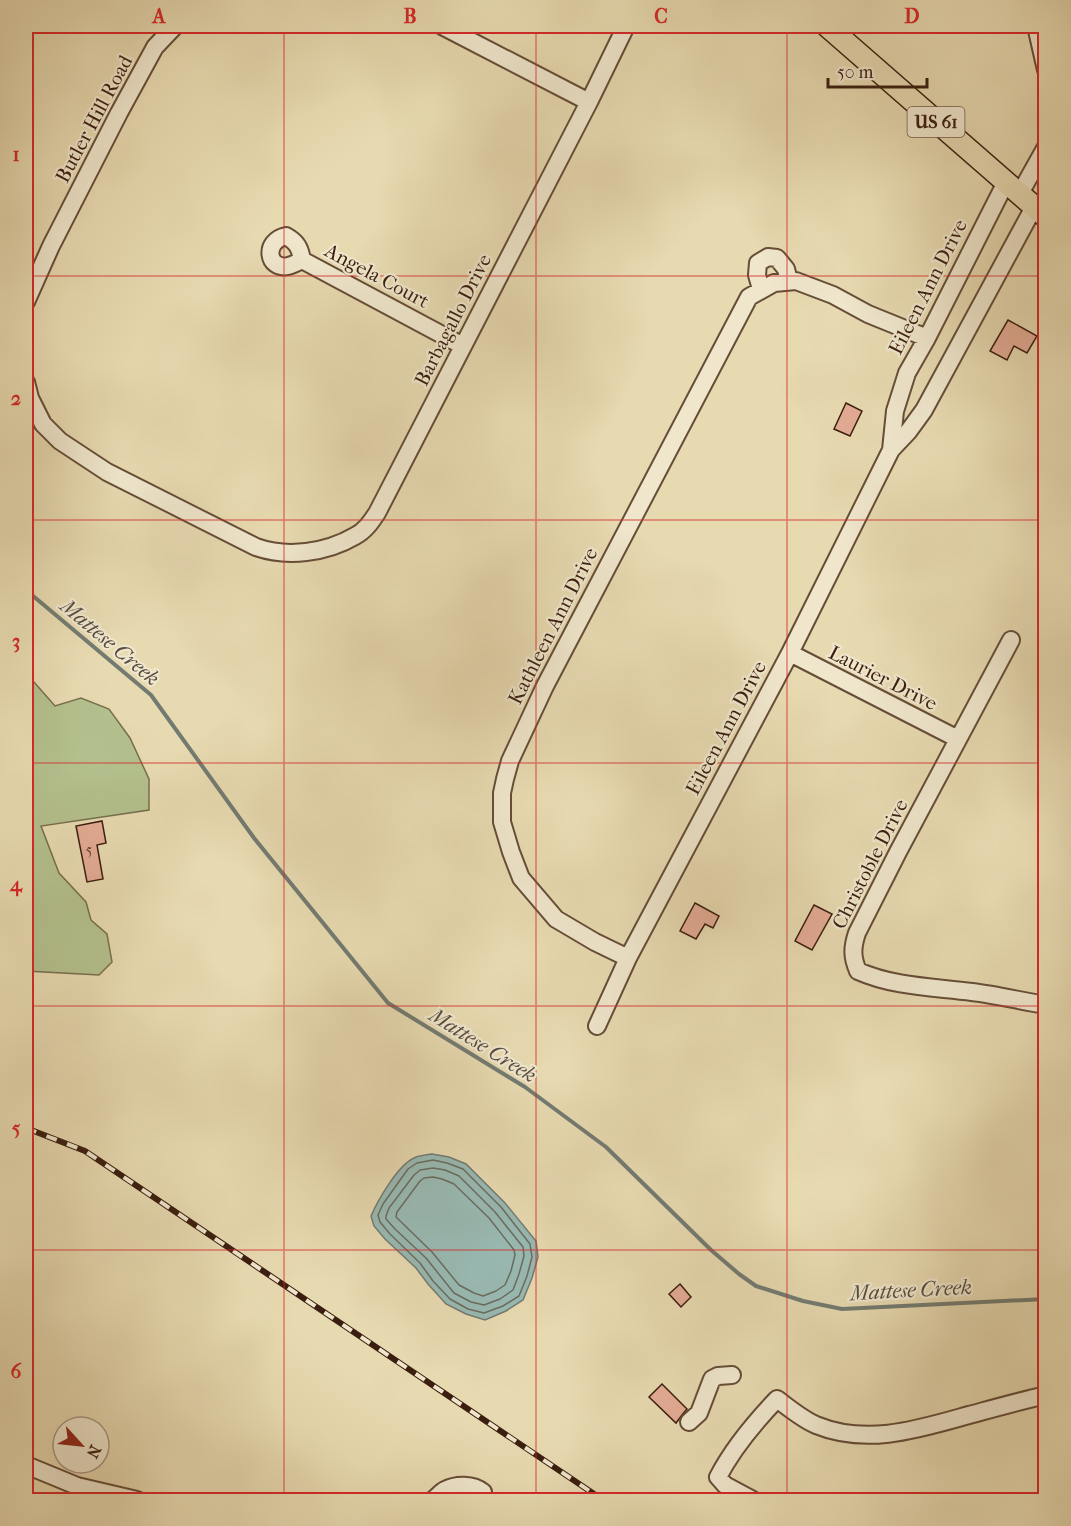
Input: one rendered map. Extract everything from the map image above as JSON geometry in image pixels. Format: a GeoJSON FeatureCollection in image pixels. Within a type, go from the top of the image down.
{"type":"FeatureCollection","features":[{"type":"Feature","properties":{"kind":"main road","name":"US 61"},"geometry":{"type":"LineString","coordinates":[[827,26],[1026,200]]}},
{"type":"Feature","properties":{"kind":"street","name":"Butler Hill Road"},"geometry":{"type":"LineString","coordinates":[[26,302],[51,246],[118,113],[155,48],[174,26]]}},
{"type":"Feature","properties":{"kind":"street"},"geometry":{"type":"LineString","coordinates":[[442,26],[589,102]]}},
{"type":"Feature","properties":{"kind":"street","name":"Barbagallo Drive"},"geometry":{"type":"LineString","coordinates":[[26,382],[30,398],[43,424],[60,441],[107,472],[256,547],[283,554],[308,552],[332,546],[356,536],[369,525],[377,513],[626,26]]}},
{"type":"Feature","properties":{"kind":"street"},"geometry":{"type":"LineString","coordinates":[[1036,26],[1046,70]]}},
{"type":"Feature","properties":{"kind":"street"},"geometry":{"type":"LineString","coordinates":[[1026,200],[1046,147]]}},
{"type":"Feature","properties":{"kind":"street","name":"Eileen Ann Drive"},"geometry":{"type":"LineString","coordinates":[[891,450],[895,411],[907,373],[927,338],[1026,200]]}},
{"type":"Feature","properties":{"kind":"street","name":"Eileen Ann Drive"},"geometry":{"type":"LineString","coordinates":[[597,1026],[628,958],[790,653],[891,450],[924,410],[1026,200]]}},
{"type":"Feature","properties":{"kind":"street"},"geometry":{"type":"LineString","coordinates":[[761,290],[757,275],[758,263],[768,257],[777,258],[786,269],[789,281],[796,281],[833,295],[868,314],[927,338]]}},
{"type":"Feature","properties":{"kind":"street","name":"Angela Court"},"geometry":{"type":"LineString","coordinates":[[302,260],[463,346]]}},
{"type":"Feature","properties":{"kind":"street","name":"Kathleen Ann Drive"},"geometry":{"type":"LineString","coordinates":[[628,958],[556,919],[521,878],[502,822],[502,793],[505,779],[510,761],[545,686],[749,297],[774,283],[789,281]]}},
{"type":"Feature","properties":{"kind":"street","name":"Christoble Drive"},"geometry":{"type":"LineString","coordinates":[[1011,640],[857,933],[852,946],[853,959],[858,971],[874,978],[1046,1005]]}},
{"type":"Feature","properties":{"kind":"street","name":"Laurier Drive"},"geometry":{"type":"LineString","coordinates":[[790,653],[958,740]]}},
{"type":"Feature","properties":{"kind":"street"},"geometry":{"type":"LineString","coordinates":[[689,1422],[699,1413],[712,1379],[732,1375]]}},
{"type":"Feature","properties":{"kind":"street"},"geometry":{"type":"LineString","coordinates":[[753,1500],[725,1485],[718,1477],[753,1424],[777,1399],[813,1424],[850,1434],[873,1436],[920,1429],[1046,1395]]}},
{"type":"Feature","properties":{"kind":"street"},"geometry":{"type":"LineString","coordinates":[[26,1465],[76,1486],[137,1500]]}},
{"type":"Feature","properties":{"kind":"street"},"geometry":{"type":"LineString","coordinates":[[433,1500],[445,1490],[466,1485],[477,1487],[483,1492],[482,1500]]}},
{"type":"Feature","properties":{"kind":"green space"},"geometry":{"type":"Polygon","coordinates":[[[26,679],[33,681],[55,706],[81,698],[109,709],[130,738],[149,779],[149,810],[41,826],[59,873],[86,902],[91,920],[107,934],[112,962],[99,975],[26,971],[26,679]]]}},
{"type":"Feature","properties":{"kind":"water"},"geometry":{"type":"Polygon","coordinates":[[[432,1154],[449,1157],[466,1164],[505,1203],[536,1241],[538,1257],[523,1300],[506,1311],[485,1320],[446,1304],[416,1268],[374,1226],[371,1216],[395,1175],[414,1158],[432,1154]]]}},
{"type":"Feature","properties":{"kind":"building"},"geometry":{"type":"Polygon","coordinates":[[[1008,320],[1037,336],[1027,353],[1014,346],[1007,360],[990,351],[1008,320]]]}},
{"type":"Feature","properties":{"kind":"building"},"geometry":{"type":"Polygon","coordinates":[[[846,403],[862,411],[850,436],[834,429],[846,403]]]}},
{"type":"Feature","properties":{"kind":"building"},"geometry":{"type":"Polygon","coordinates":[[[102,821],[106,843],[97,845],[103,879],[87,882],[76,826],[102,821]]]}},
{"type":"Feature","properties":{"kind":"building"},"geometry":{"type":"Polygon","coordinates":[[[695,903],[719,916],[713,928],[705,924],[696,939],[680,931],[695,903]]]}},
{"type":"Feature","properties":{"kind":"building"},"geometry":{"type":"Polygon","coordinates":[[[814,905],[832,914],[812,950],[795,941],[814,905]]]}},
{"type":"Feature","properties":{"kind":"building"},"geometry":{"type":"Polygon","coordinates":[[[680,1284],[691,1297],[681,1307],[669,1294],[680,1284]]]}},
{"type":"Feature","properties":{"kind":"building"},"geometry":{"type":"Polygon","coordinates":[[[662,1384],[687,1409],[676,1423],[649,1397],[662,1384]]]}},
{"type":"Feature","properties":{"kind":"waterway","name":"Mattese Creek"},"geometry":{"type":"LineString","coordinates":[[26,590],[151,695],[254,838],[388,1003],[525,1087],[606,1147],[711,1250],[756,1286],[803,1301],[842,1309],[1046,1299]]}},
{"type":"Feature","properties":{"kind":"railway"},"geometry":{"type":"LineString","coordinates":[[26,1128],[85,1151],[603,1500]]}}]}
